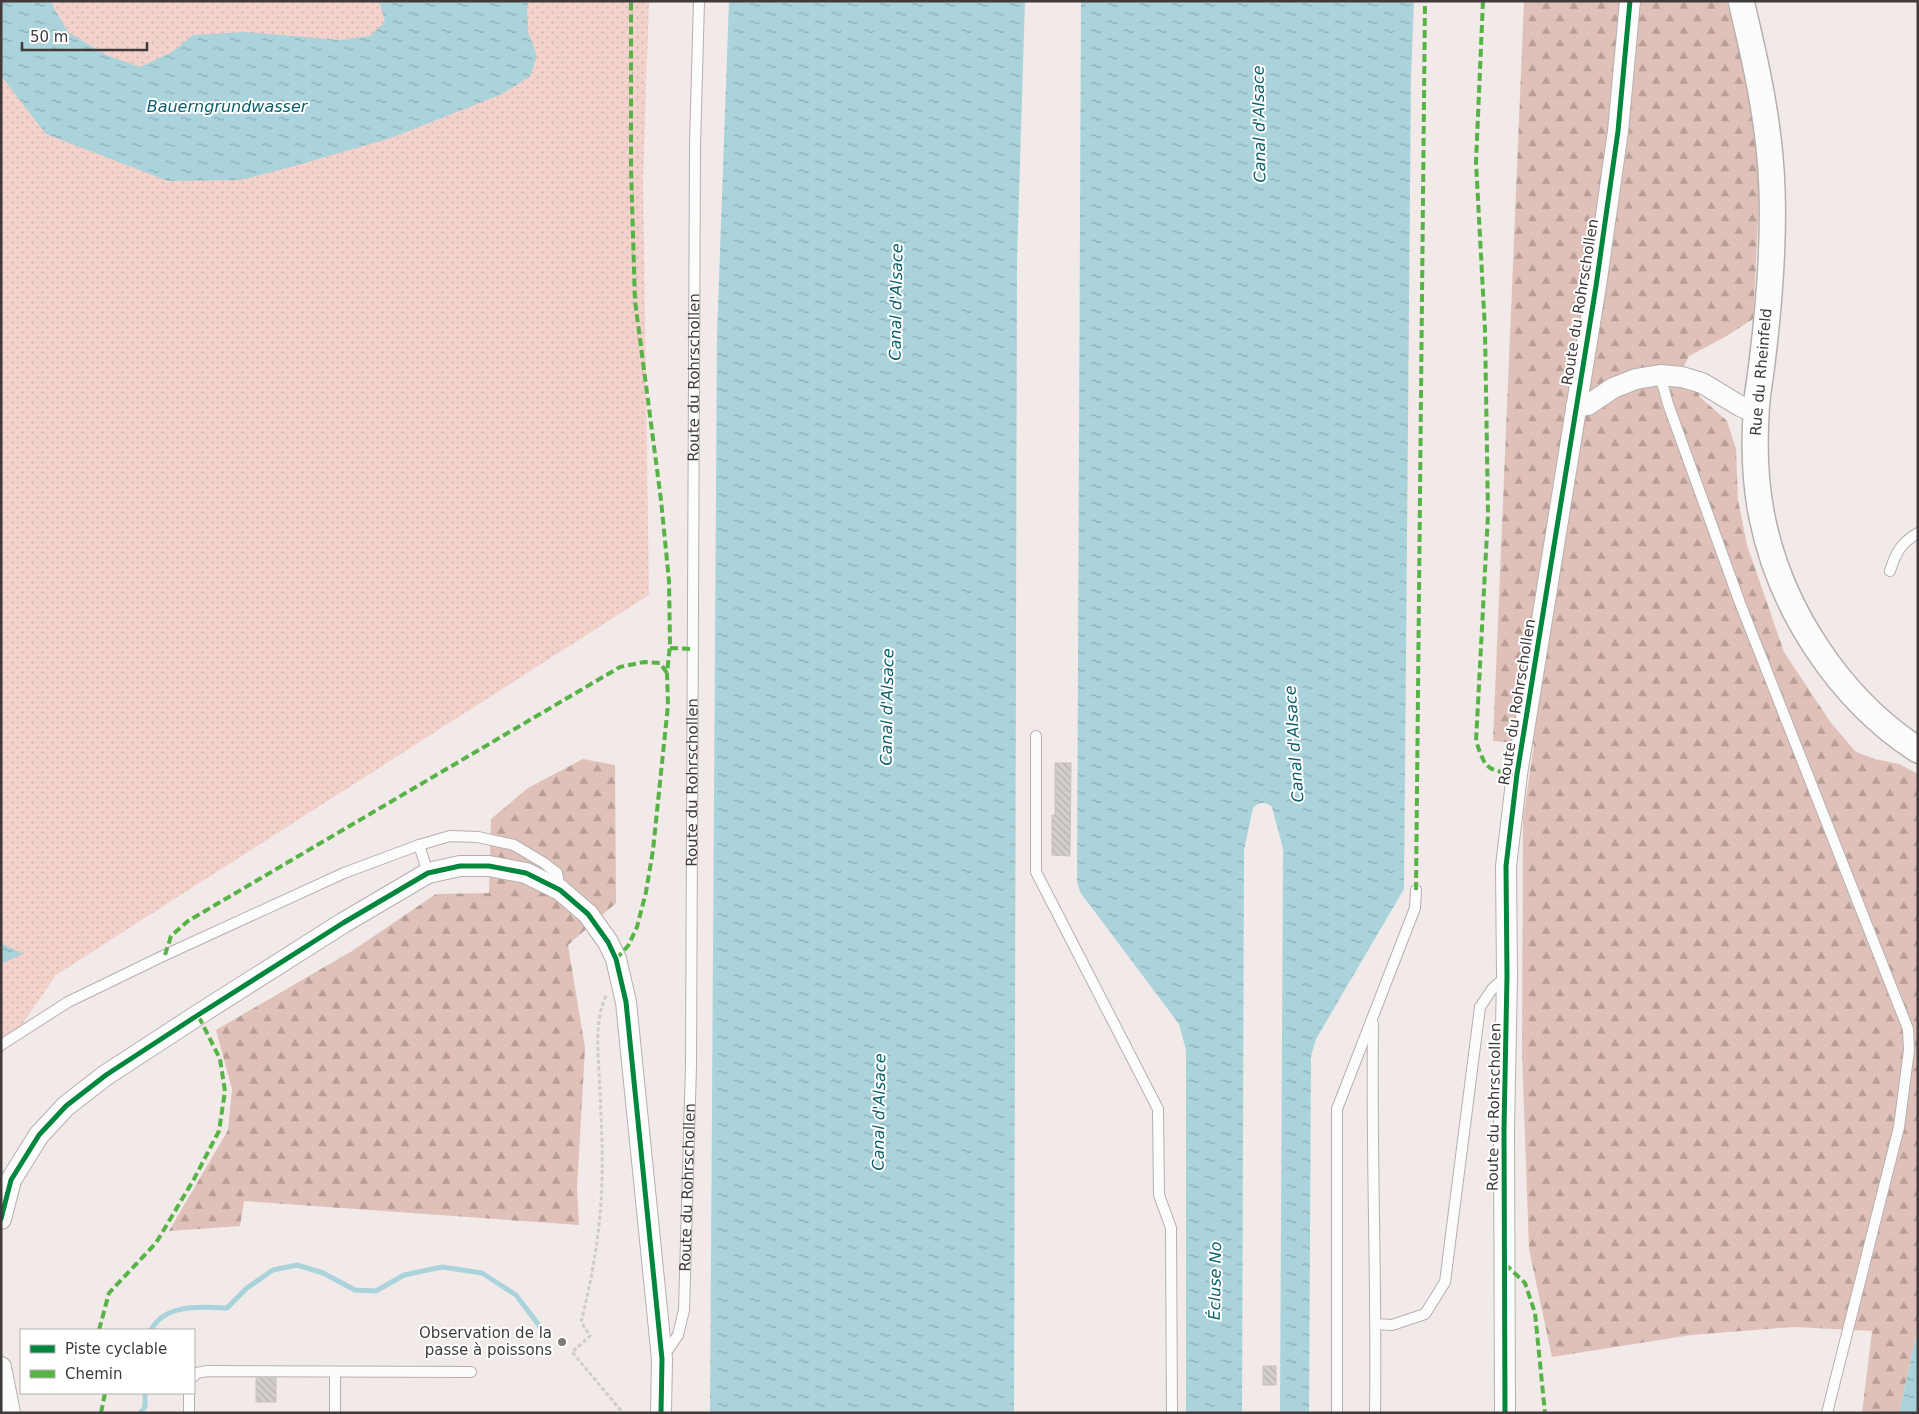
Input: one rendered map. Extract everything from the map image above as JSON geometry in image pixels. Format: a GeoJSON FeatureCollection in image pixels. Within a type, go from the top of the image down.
{"type":"FeatureCollection","features":[{"type":"Feature","properties":{"kind":"street","name":"Route du Rohrschollen"},"geometry":{"type":"LineString","coordinates":[[1505,1413],[1504,1129],[1508,976],[1506,866],[1517,774],[1596,286],[1618,132],[1630,1]]}},
{"type":"Feature","properties":{"kind":"street","name":"Rue du Rheinfeld"},"geometry":{"type":"LineString","coordinates":[[1742,1],[1766,113],[1772,189],[1771,259],[1756,413],[1757,487],[1762,518],[1771,551],[1796,611],[1820,652],[1856,698],[1878,720],[1918,750]]}},
{"type":"Feature","properties":{"kind":"street","name":"Route du Rohrschollen"},"geometry":{"type":"LineString","coordinates":[[1576,406],[1588,405],[1613,388],[1636,379],[1660,375],[1682,377],[1702,383],[1740,406],[1756,413]]}},
{"type":"Feature","properties":{"kind":"street"},"geometry":{"type":"LineString","coordinates":[[1,1219],[12,1180],[39,1135],[66,1106],[106,1075],[351,918],[428,873],[460,866],[489,866],[526,874],[560,890],[588,914],[608,942],[616,959],[626,1002],[662,1359],[661,1413]]}},
{"type":"Feature","properties":{"kind":"street"},"geometry":{"type":"LineString","coordinates":[[1,1367],[10,1413]]}},
{"type":"Feature","properties":{"kind":"lane","name":"Route du Rohrschollen"},"geometry":{"type":"LineString","coordinates":[[662,1359],[678,1335],[684,1310],[691,1056],[695,145],[699,1]]}},
{"type":"Feature","properties":{"kind":"lane"},"geometry":{"type":"LineString","coordinates":[[1660,375],[1668,404],[1740,603],[1908,1029],[1909,1050],[1899,1127],[1828,1413]]}},
{"type":"Feature","properties":{"kind":"lane"},"geometry":{"type":"LineString","coordinates":[[1890,571],[1895,554],[1907,540],[1918,532]]}},
{"type":"Feature","properties":{"kind":"lane"},"geometry":{"type":"LineString","coordinates":[[1036,736],[1036,872],[1158,1109],[1159,1194],[1171,1228],[1172,1413]]}},
{"type":"Feature","properties":{"kind":"lane"},"geometry":{"type":"LineString","coordinates":[[1,1045],[68,1002],[156,959],[344,874],[419,845],[450,836],[478,837],[514,845],[557,873],[560,890]]}},
{"type":"Feature","properties":{"kind":"lane"},"geometry":{"type":"LineString","coordinates":[[419,845],[428,873]]}},
{"type":"Feature","properties":{"kind":"lane"},"geometry":{"type":"LineString","coordinates":[[1337,1413],[1337,1109],[1415,908],[1416,890]]}},
{"type":"Feature","properties":{"kind":"lane"},"geometry":{"type":"LineString","coordinates":[[1376,1324],[1392,1325],[1424,1314],[1445,1282],[1480,1007],[1493,988],[1508,976]]}},
{"type":"Feature","properties":{"kind":"lane"},"geometry":{"type":"LineString","coordinates":[[1374,1015],[1372,1109],[1376,1324],[1375,1413]]}},
{"type":"Feature","properties":{"kind":"lane"},"geometry":{"type":"LineString","coordinates":[[195,1374],[208,1371],[471,1372]]}},
{"type":"Feature","properties":{"kind":"lane"},"geometry":{"type":"LineString","coordinates":[[335,1372],[335,1413]]}},
{"type":"Feature","properties":{"kind":"lane"},"geometry":{"type":"LineString","coordinates":[[189,1394],[189,1413]]}},
{"type":"Feature","properties":{"kind":"path"},"geometry":{"type":"LineString","coordinates":[[622,984],[608,993],[603,1002],[600,1015],[602,1177],[600,1225],[594,1265],[581,1322],[590,1336],[572,1352],[623,1413]]}},
{"type":"Feature","properties":{"kind":"green space"},"geometry":{"type":"Polygon","coordinates":[[[1524,1],[1726,1],[1741,50],[1755,118],[1759,200],[1753,319],[1725,337],[1689,356],[1684,366],[1700,397],[1727,421],[1736,449],[1738,500],[1747,545],[1784,652],[1831,723],[1856,752],[1875,759],[1899,764],[1918,774],[1918,1327],[1899,1413],[1862,1413],[1872,1331],[1794,1327],[1691,1335],[1552,1357],[1529,1249],[1522,1054],[1523,818],[1534,744],[1493,741],[1524,1]]]}},
{"type":"Feature","properties":{"kind":"green space"},"geometry":{"type":"Polygon","coordinates":[[[583,759],[615,765],[616,903],[568,945],[585,1048],[577,1188],[579,1225],[244,1201],[240,1226],[169,1231],[228,1130],[232,1089],[216,1030],[352,951],[436,894],[489,893],[491,819],[528,788],[583,759]]]}},
{"type":"Feature","properties":{"kind":"shaded area"},"geometry":{"type":"Polygon","coordinates":[[[1,1],[649,1],[643,180],[649,595],[56,975],[1,1055],[1,1]]]}},
{"type":"Feature","properties":{"kind":"water","name":"Bauerngrundwasser"},"geometry":{"type":"Polygon","coordinates":[[[1,1],[50,1],[68,32],[106,55],[140,67],[172,52],[193,35],[244,32],[340,40],[370,36],[385,22],[380,4],[374,1],[529,1],[527,7],[528,32],[537,56],[530,76],[502,94],[391,138],[240,180],[168,181],[46,134],[1,76],[1,1]]]}},
{"type":"Feature","properties":{"kind":"water","name":"Canal d'Alsace"},"geometry":{"type":"Polygon","coordinates":[[[729,1],[1025,1],[1017,259],[1014,1413],[710,1413],[717,335],[729,1]]]}},
{"type":"Feature","properties":{"kind":"water"},"geometry":{"type":"Polygon","coordinates":[[[1081,1],[1414,1],[1411,77],[1404,889],[1316,1039],[1311,1056],[1309,1413],[1280,1413],[1283,849],[1272,807],[1262,803],[1257,804],[1253,808],[1244,850],[1242,1413],[1186,1413],[1186,1050],[1179,1024],[1080,892],[1077,881],[1081,1]]]}},
{"type":"Feature","properties":{"kind":"water"},"geometry":{"type":"Polygon","coordinates":[[[1,943],[23,954],[1,964],[1,943]]]}},
{"type":"Feature","properties":{"kind":"water"},"geometry":{"type":"Polygon","coordinates":[[[1918,1327],[1918,1413],[1899,1413],[1918,1327]]]}},
{"type":"Feature","properties":{"kind":"building"},"geometry":{"type":"Polygon","coordinates":[[[1055,763],[1071,763],[1070,856],[1052,855],[1052,815],[1055,815],[1055,763]]]}},
{"type":"Feature","properties":{"kind":"building"},"geometry":{"type":"Polygon","coordinates":[[[1263,1366],[1276,1366],[1276,1385],[1263,1385],[1263,1366]]]}},
{"type":"Feature","properties":{"kind":"building"},"geometry":{"type":"Polygon","coordinates":[[[256,1378],[276,1378],[276,1402],[256,1402],[256,1378]]]}},
{"type":"Feature","properties":{"kind":"waterway"},"geometry":{"type":"LineString","coordinates":[[152,1329],[157,1321],[165,1315],[184,1308],[227,1308],[247,1288],[273,1270],[297,1265],[323,1273],[355,1290],[376,1291],[404,1275],[442,1267],[482,1273],[516,1295],[544,1332]]}},
{"type":"Feature","properties":{"kind":"waterway"},"geometry":{"type":"LineString","coordinates":[[140,1413],[145,1407],[145,1394]]}},
{"type":"Feature","properties":{"kind":"marked path"},"geometry":{"type":"LineString","coordinates":[[616,959],[628,946],[637,927],[646,892],[653,850],[668,705],[667,673],[670,645],[669,581],[661,500],[635,301],[631,169],[631,1]]}},
{"type":"Feature","properties":{"kind":"marked path"},"geometry":{"type":"LineString","coordinates":[[1416,890],[1425,1]]}},
{"type":"Feature","properties":{"kind":"marked path"},"geometry":{"type":"LineString","coordinates":[[1483,1],[1476,162],[1485,330],[1488,514],[1476,741],[1482,758],[1489,767],[1517,774]]}},
{"type":"Feature","properties":{"kind":"marked path"},"geometry":{"type":"LineString","coordinates":[[670,648],[692,649]]}},
{"type":"Feature","properties":{"kind":"marked path"},"geometry":{"type":"LineString","coordinates":[[165,955],[171,936],[188,921],[620,667],[644,662],[660,663],[667,673]]}},
{"type":"Feature","properties":{"kind":"marked path"},"geometry":{"type":"LineString","coordinates":[[99,1329],[109,1293],[156,1243],[194,1179],[219,1131],[225,1091],[220,1059],[198,1015]]}},
{"type":"Feature","properties":{"kind":"marked path"},"geometry":{"type":"LineString","coordinates":[[1505,1264],[1525,1283],[1535,1313],[1545,1413]]}},
{"type":"Feature","properties":{"kind":"marked path"},"geometry":{"type":"LineString","coordinates":[[101,1413],[105,1394]]}},
{"type":"Feature","properties":{"kind":"cycle path"},"geometry":{"type":"LineString","coordinates":[[1505,1413],[1504,1129],[1507,976],[1506,866],[1517,774],[1596,286],[1618,131],[1630,1]]}},
{"type":"Feature","properties":{"kind":"cycle path"},"geometry":{"type":"LineString","coordinates":[[1,1219],[11,1180],[39,1135],[66,1106],[106,1075],[343,923],[428,873],[460,866],[489,866],[526,873],[560,890],[588,914],[608,942],[616,959],[626,1002],[662,1359],[661,1413]]}},
{"type":"Feature","properties":{"kind":"place","name":"Observation de la passe à poissons"},"geometry":{"type":"Point","coordinates":[562,1342]}},
{"type":"Feature","properties":{"kind":"water label","name":"Écluse No"},"geometry":{"type":"Point","coordinates":[1215,1281]}}]}
